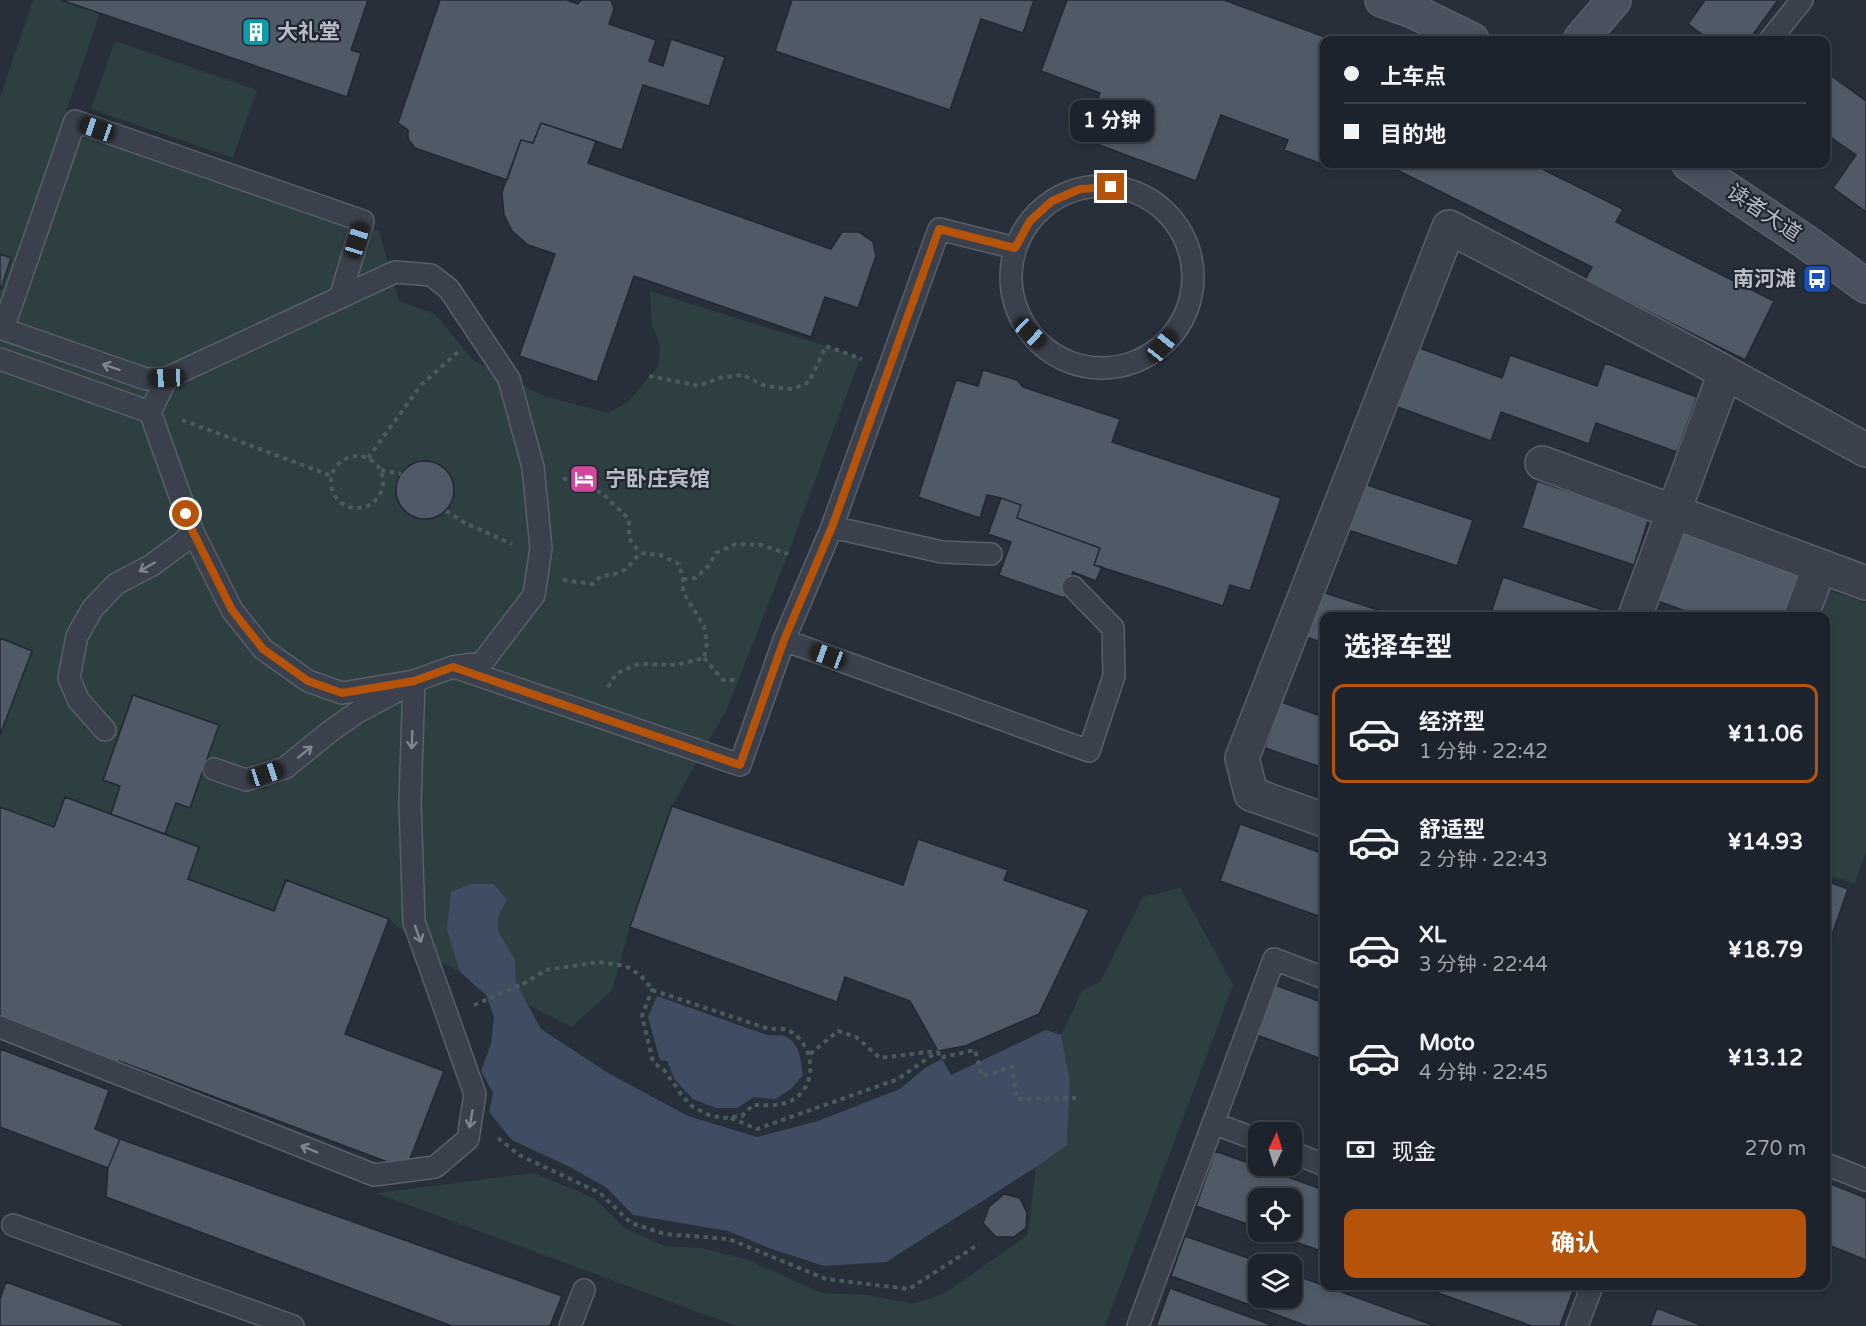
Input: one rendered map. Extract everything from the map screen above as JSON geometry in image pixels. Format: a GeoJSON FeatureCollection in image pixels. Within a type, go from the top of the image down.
{"type":"FeatureCollection","features":[{"type":"Feature","properties":{"kind":"main road"},"geometry":{"type":"LineString","coordinates":[[1382,0],[1413,11],[1464,36]]}},
{"type":"Feature","properties":{"kind":"main road"},"geometry":{"type":"LineString","coordinates":[[1583,36],[1614,0]]}},
{"type":"Feature","properties":{"kind":"main road","name":"读者大道"},"geometry":{"type":"LineString","coordinates":[[1695,168],[1806,242],[1866,286]]}},
{"type":"Feature","properties":{"kind":"street"},"geometry":{"type":"LineString","coordinates":[[1320,819],[1251,794],[1242,758],[1449,227],[1866,450]]}},
{"type":"Feature","properties":{"kind":"street"},"geometry":{"type":"LineString","coordinates":[[1636,612],[1725,373]]}},
{"type":"Feature","properties":{"kind":"street"},"geometry":{"type":"LineString","coordinates":[[1542,463],[1866,583]]}},
{"type":"Feature","properties":{"kind":"street"},"geometry":{"type":"LineString","coordinates":[[1803,612],[1820,566]]}},
{"type":"Feature","properties":{"kind":"lane"},"geometry":{"type":"LineString","coordinates":[[1773,36],[1802,0]]}},
{"type":"Feature","properties":{"kind":"lane"},"geometry":{"type":"LineString","coordinates":[[213,769],[246,780],[285,768],[356,713],[414,681],[453,667],[482,663],[534,595],[540,557],[533,466],[509,379],[449,290],[430,275],[395,272],[340,298],[167,378],[146,379],[1,328],[75,121],[363,221],[340,298]]}},
{"type":"Feature","properties":{"kind":"lane"},"geometry":{"type":"LineString","coordinates":[[1111,187],[1131,192],[1140,195],[1166,212],[1184,236],[1193,265],[1192,295],[1181,323],[1162,346],[1137,362],[1108,368],[1078,366],[1051,353],[1030,333],[1015,306],[1010,278],[1015,248],[1030,221],[1052,201],[1080,189],[1111,187]]}},
{"type":"Feature","properties":{"kind":"lane"},"geometry":{"type":"LineString","coordinates":[[453,667],[740,765],[784,640],[832,527],[939,229],[1015,248]]}},
{"type":"Feature","properties":{"kind":"lane"},"geometry":{"type":"LineString","coordinates":[[2,367],[150,412]]}},
{"type":"Feature","properties":{"kind":"lane"},"geometry":{"type":"LineString","coordinates":[[167,378],[150,412],[193,532],[232,610],[263,649],[308,681],[342,693],[414,681]]}},
{"type":"Feature","properties":{"kind":"lane"},"geometry":{"type":"LineString","coordinates":[[832,527],[942,552],[991,554]]}},
{"type":"Feature","properties":{"kind":"lane"},"geometry":{"type":"LineString","coordinates":[[105,730],[79,701],[69,678],[77,636],[93,608],[116,584],[152,565],[193,532]]}},
{"type":"Feature","properties":{"kind":"lane"},"geometry":{"type":"LineString","coordinates":[[784,640],[1089,751],[1114,675],[1113,628],[1073,587]]}},
{"type":"Feature","properties":{"kind":"lane"},"geometry":{"type":"LineString","coordinates":[[0,1027],[374,1175],[435,1167],[468,1139],[476,1095],[414,922],[410,803],[414,681]]}},
{"type":"Feature","properties":{"kind":"lane"},"geometry":{"type":"LineString","coordinates":[[1138,1326],[1274,959],[1320,976]]}},
{"type":"Feature","properties":{"kind":"lane"},"geometry":{"type":"LineString","coordinates":[[1213,1123],[1248,1136]]}},
{"type":"Feature","properties":{"kind":"lane"},"geometry":{"type":"LineString","coordinates":[[1302,1156],[1320,1163]]}},
{"type":"Feature","properties":{"kind":"lane"},"geometry":{"type":"LineString","coordinates":[[1830,1166],[1866,1180]]}},
{"type":"Feature","properties":{"kind":"lane"},"geometry":{"type":"LineString","coordinates":[[13,1225],[292,1326]]}},
{"type":"Feature","properties":{"kind":"lane"},"geometry":{"type":"LineString","coordinates":[[570,1326],[584,1290]]}},
{"type":"Feature","properties":{"kind":"lane"},"geometry":{"type":"LineString","coordinates":[[1577,1326],[1590,1290]]}},
{"type":"Feature","properties":{"kind":"path"},"geometry":{"type":"LineString","coordinates":[[368,459],[422,385],[463,347],[482,338]]}},
{"type":"Feature","properties":{"kind":"path"},"geometry":{"type":"LineString","coordinates":[[649,376],[699,386],[720,378],[743,375],[765,386],[793,389],[810,382],[826,346],[890,368]]}},
{"type":"Feature","properties":{"kind":"path"},"geometry":{"type":"LineString","coordinates":[[150,412],[179,419],[332,476]]}},
{"type":"Feature","properties":{"kind":"path"},"geometry":{"type":"LineString","coordinates":[[359,456],[368,459],[381,470],[383,488],[379,496],[367,506],[358,508],[343,504],[333,492],[332,476],[336,468],[350,457],[359,456]]}},
{"type":"Feature","properties":{"kind":"path"},"geometry":{"type":"LineString","coordinates":[[533,466],[602,493],[629,519],[629,538],[640,553],[660,555],[679,564],[683,579],[683,592],[704,626],[707,643],[704,658]]}},
{"type":"Feature","properties":{"kind":"path"},"geometry":{"type":"LineString","coordinates":[[381,470],[401,474]]}},
{"type":"Feature","properties":{"kind":"path"},"geometry":{"type":"LineString","coordinates":[[446,511],[465,523],[540,557],[566,582],[593,584],[601,576],[617,575],[640,553]]}},
{"type":"Feature","properties":{"kind":"path"},"geometry":{"type":"LineString","coordinates":[[683,579],[696,578],[716,553],[736,544],[761,545],[788,554]]}},
{"type":"Feature","properties":{"kind":"path"},"geometry":{"type":"LineString","coordinates":[[704,658],[723,680],[739,680]]}},
{"type":"Feature","properties":{"kind":"path"},"geometry":{"type":"LineString","coordinates":[[584,711],[606,691],[618,673],[639,664],[676,665],[704,658]]}},
{"type":"Feature","properties":{"kind":"path"},"geometry":{"type":"LineString","coordinates":[[470,1006],[524,984],[546,970],[599,962],[626,966],[640,975],[652,990],[770,1029],[786,1029],[801,1040],[810,1054],[811,1074],[804,1089],[793,1100],[780,1105],[753,1105],[742,1116],[731,1118],[709,1115],[693,1107],[665,1071],[653,1062],[642,1016],[652,990]]}},
{"type":"Feature","properties":{"kind":"path"},"geometry":{"type":"LineString","coordinates":[[810,1054],[838,1031],[856,1037],[880,1058],[938,1051]]}},
{"type":"Feature","properties":{"kind":"path"},"geometry":{"type":"LineString","coordinates":[[938,1051],[940,1058],[975,1050],[982,1076],[1012,1067],[1017,1099],[1076,1098]]}},
{"type":"Feature","properties":{"kind":"path"},"geometry":{"type":"LineString","coordinates":[[731,1118],[757,1129],[898,1079],[938,1051]]}},
{"type":"Feature","properties":{"kind":"path"},"geometry":{"type":"LineString","coordinates":[[471,1118],[519,1155],[600,1193],[631,1223],[665,1234],[729,1239],[826,1279],[909,1289],[979,1244]]}},
{"type":"Feature","properties":{"kind":"shaded area"},"geometry":{"type":"Polygon","coordinates":[[[33,0],[61,0],[100,13],[62,123],[379,231],[399,301],[435,314],[474,361],[544,396],[608,413],[628,402],[658,367],[660,346],[652,324],[650,291],[860,358],[788,554],[727,709],[672,806],[630,927],[612,990],[572,1027],[438,961],[389,919],[286,880],[274,911],[188,879],[199,847],[165,834],[176,803],[190,808],[219,725],[133,695],[103,779],[120,786],[111,814],[66,797],[54,827],[0,807],[0,735],[32,651],[0,638],[0,98],[33,0]]]}},
{"type":"Feature","properties":{"kind":"shaded area"},"geometry":{"type":"Polygon","coordinates":[[[115,41],[257,90],[233,158],[91,109],[115,41]]]}},
{"type":"Feature","properties":{"kind":"shaded area"},"geometry":{"type":"Polygon","coordinates":[[[1825,589],[1866,603],[1866,851],[1855,884],[1830,875],[1830,612],[1817,612],[1825,589]]]}},
{"type":"Feature","properties":{"kind":"shaded area"},"geometry":{"type":"Polygon","coordinates":[[[1180,888],[1233,985],[1105,1326],[736,1326],[376,1193],[534,1173],[594,1198],[625,1228],[664,1246],[702,1248],[748,1260],[822,1293],[867,1295],[913,1304],[945,1293],[1028,1235],[1036,1167],[1067,1144],[1070,1081],[1061,1035],[1083,989],[1100,982],[1143,897],[1180,888]]]}},
{"type":"Feature","properties":{"kind":"water"},"geometry":{"type":"Polygon","coordinates":[[[470,884],[494,884],[507,900],[498,917],[498,931],[515,960],[516,983],[541,1029],[608,1073],[688,1116],[757,1137],[818,1121],[900,1089],[925,1068],[942,1059],[951,1075],[1046,1030],[1061,1035],[1070,1081],[1067,1145],[886,1262],[824,1266],[772,1249],[728,1231],[633,1215],[607,1188],[570,1167],[512,1140],[489,1112],[493,1093],[481,1071],[491,1044],[494,1017],[486,995],[460,972],[447,929],[451,892],[470,884]]]}},
{"type":"Feature","properties":{"kind":"water"},"geometry":{"type":"Polygon","coordinates":[[[657,996],[767,1035],[786,1037],[797,1048],[803,1075],[791,1089],[775,1099],[754,1097],[737,1108],[716,1108],[693,1099],[675,1080],[667,1061],[660,1060],[648,1017],[657,996]]]}},
{"type":"Feature","properties":{"kind":"building","name":"大礼堂"},"geometry":{"type":"Polygon","coordinates":[[[61,0],[368,0],[351,50],[361,53],[347,97],[61,0]]]}},
{"type":"Feature","properties":{"kind":"building"},"geometry":{"type":"Polygon","coordinates":[[[440,0],[567,0],[578,4],[581,0],[611,0],[614,9],[609,24],[656,40],[649,61],[663,66],[671,39],[725,57],[709,106],[643,85],[622,150],[541,123],[533,143],[521,140],[507,180],[415,148],[408,139],[408,130],[398,123],[440,0]]]}},
{"type":"Feature","properties":{"kind":"building"},"geometry":{"type":"Polygon","coordinates":[[[792,0],[1034,0],[1023,33],[981,19],[950,110],[775,51],[792,0]]]}},
{"type":"Feature","properties":{"kind":"building"},"geometry":{"type":"Polygon","coordinates":[[[1067,0],[1224,0],[1322,36],[1320,36],[1320,163],[1284,150],[1288,140],[1221,115],[1196,181],[1083,139],[1100,93],[1041,71],[1067,0]]]}},
{"type":"Feature","properties":{"kind":"building"},"geometry":{"type":"Polygon","coordinates":[[[1705,0],[1778,0],[1752,36],[1704,36],[1688,24],[1705,0]]]}},
{"type":"Feature","properties":{"kind":"building"},"geometry":{"type":"Polygon","coordinates":[[[1830,75],[1866,101],[1866,212],[1833,188],[1856,155],[1830,137],[1830,75]]]}},
{"type":"Feature","properties":{"kind":"building"},"geometry":{"type":"Polygon","coordinates":[[[541,123],[596,141],[588,163],[831,249],[842,232],[859,232],[873,242],[876,256],[858,308],[825,297],[811,337],[634,276],[597,382],[519,356],[555,254],[528,245],[512,231],[504,215],[502,192],[521,140],[533,143],[541,123]]]}},
{"type":"Feature","properties":{"kind":"building"},"geometry":{"type":"Polygon","coordinates":[[[1393,168],[1540,168],[1623,209],[1616,222],[1774,301],[1745,360],[1585,280],[1592,267],[1393,168]]]}},
{"type":"Feature","properties":{"kind":"building"},"geometry":{"type":"Polygon","coordinates":[[[0,254],[11,258],[1,289],[0,289],[0,254]]]}},
{"type":"Feature","properties":{"kind":"building"},"geometry":{"type":"Polygon","coordinates":[[[1414,346],[1502,378],[1510,355],[1597,386],[1605,363],[1697,397],[1677,452],[1596,423],[1589,444],[1501,412],[1491,441],[1392,405],[1414,346]]]}},
{"type":"Feature","properties":{"kind":"building"},"geometry":{"type":"Polygon","coordinates":[[[983,370],[1017,380],[1023,387],[1120,419],[1112,442],[1281,498],[1250,591],[1230,585],[1223,606],[1094,565],[1100,548],[1017,518],[1021,505],[987,495],[980,518],[918,497],[956,380],[978,386],[983,370]]]}},
{"type":"Feature","properties":{"kind":"building"},"geometry":{"type":"Polygon","coordinates":[[[419,461],[431,461],[446,469],[454,484],[454,496],[446,511],[431,519],[419,519],[404,511],[396,496],[396,484],[404,469],[419,461]]]}},
{"type":"Feature","properties":{"kind":"building"},"geometry":{"type":"Polygon","coordinates":[[[1537,481],[1649,518],[1634,565],[1522,528],[1537,481]]]}},
{"type":"Feature","properties":{"kind":"building"},"geometry":{"type":"Polygon","coordinates":[[[1361,483],[1473,520],[1457,566],[1345,529],[1361,483]]]}},
{"type":"Feature","properties":{"kind":"building"},"geometry":{"type":"Polygon","coordinates":[[[1001,498],[1021,505],[1017,518],[1100,548],[1094,565],[1102,567],[1096,581],[1073,572],[1064,598],[999,575],[1011,542],[988,534],[1001,498]]]}},
{"type":"Feature","properties":{"kind":"building"},"geometry":{"type":"Polygon","coordinates":[[[1682,529],[1801,572],[1786,612],[1688,612],[1655,600],[1682,529]]]}},
{"type":"Feature","properties":{"kind":"building"},"geometry":{"type":"Polygon","coordinates":[[[1503,577],[1609,612],[1491,612],[1503,577]]]}},
{"type":"Feature","properties":{"kind":"building"},"geometry":{"type":"Polygon","coordinates":[[[1322,592],[1384,612],[1320,612],[1320,642],[1306,637],[1322,592]]]}},
{"type":"Feature","properties":{"kind":"building"},"geometry":{"type":"Polygon","coordinates":[[[0,638],[32,651],[0,735],[0,638]]]}},
{"type":"Feature","properties":{"kind":"building"},"geometry":{"type":"Polygon","coordinates":[[[133,695],[219,725],[190,808],[176,803],[165,834],[111,814],[120,786],[103,780],[133,695]]]}},
{"type":"Feature","properties":{"kind":"building"},"geometry":{"type":"Polygon","coordinates":[[[1281,702],[1320,716],[1320,767],[1265,748],[1281,702]]]}},
{"type":"Feature","properties":{"kind":"building"},"geometry":{"type":"Polygon","coordinates":[[[65,797],[199,847],[188,879],[274,911],[286,880],[389,919],[345,1034],[444,1071],[406,1169],[119,1061],[115,1070],[0,1027],[0,807],[54,827],[65,797]]]}},
{"type":"Feature","properties":{"kind":"building"},"geometry":{"type":"Polygon","coordinates":[[[672,806],[903,885],[918,839],[1008,870],[1004,880],[1089,910],[1039,1014],[965,1046],[938,1051],[910,1001],[845,977],[837,1002],[630,927],[672,806]]]}},
{"type":"Feature","properties":{"kind":"building"},"geometry":{"type":"Polygon","coordinates":[[[1240,824],[1320,853],[1320,917],[1220,881],[1240,824]]]}},
{"type":"Feature","properties":{"kind":"building"},"geometry":{"type":"Polygon","coordinates":[[[1830,882],[1848,889],[1830,941],[1830,882]]]}},
{"type":"Feature","properties":{"kind":"building"},"geometry":{"type":"Polygon","coordinates":[[[1275,985],[1320,1002],[1320,1059],[1257,1035],[1275,985]]]}},
{"type":"Feature","properties":{"kind":"building"},"geometry":{"type":"Polygon","coordinates":[[[0,1049],[109,1090],[95,1129],[120,1139],[108,1168],[0,1127],[0,1049]]]}},
{"type":"Feature","properties":{"kind":"building"},"geometry":{"type":"Polygon","coordinates":[[[120,1139],[562,1296],[550,1326],[452,1326],[106,1197],[108,1168],[120,1139]]]}},
{"type":"Feature","properties":{"kind":"building"},"geometry":{"type":"Polygon","coordinates":[[[1215,1151],[1248,1163],[1248,1176],[1285,1176],[1320,1189],[1320,1251],[1296,1242],[1302,1242],[1302,1188],[1248,1188],[1248,1224],[1196,1206],[1215,1151]]]}},
{"type":"Feature","properties":{"kind":"building"},"geometry":{"type":"Polygon","coordinates":[[[1830,1184],[1866,1198],[1866,1260],[1830,1246],[1830,1184]]]}},
{"type":"Feature","properties":{"kind":"building"},"geometry":{"type":"Polygon","coordinates":[[[1004,1194],[1020,1198],[1027,1213],[1026,1228],[1014,1237],[996,1237],[983,1223],[989,1207],[1004,1194]]]}},
{"type":"Feature","properties":{"kind":"building"},"geometry":{"type":"Polygon","coordinates":[[[1185,1236],[1248,1258],[1248,1304],[1171,1276],[1185,1236]]]}},
{"type":"Feature","properties":{"kind":"building"},"geometry":{"type":"Polygon","coordinates":[[[1302,1278],[1320,1284],[1320,1290],[1336,1290],[1435,1326],[1307,1326],[1258,1308],[1302,1308],[1302,1278]]]}},
{"type":"Feature","properties":{"kind":"building"},"geometry":{"type":"Polygon","coordinates":[[[6,1282],[128,1326],[0,1326],[0,1299],[6,1282]]]}},
{"type":"Feature","properties":{"kind":"building"},"geometry":{"type":"Polygon","coordinates":[[[1170,1288],[1274,1326],[1156,1326],[1170,1288]]]}},
{"type":"Feature","properties":{"kind":"building"},"geometry":{"type":"Polygon","coordinates":[[[1429,1290],[1574,1290],[1560,1326],[1532,1326],[1429,1290]]]}},
{"type":"Feature","properties":{"kind":"building"},"geometry":{"type":"Polygon","coordinates":[[[1657,1308],[1703,1326],[1650,1326],[1657,1308]]]}},
{"type":"Feature","properties":{"kind":"place","name":"大礼堂"},"geometry":{"type":"Point","coordinates":[256,32]}},
{"type":"Feature","properties":{"kind":"place","name":"南河滩"},"geometry":{"type":"Point","coordinates":[1817,279]}},
{"type":"Feature","properties":{"kind":"place","name":"宁卧庄宾馆"},"geometry":{"type":"Point","coordinates":[584,479]}},
{"type":"Feature","properties":{"kind":"route"},"geometry":{"type":"LineString","coordinates":[[186,514],[232,610],[263,649],[308,681],[342,693],[414,681],[453,667],[740,765],[784,640],[832,527],[939,229],[1015,248],[1030,221],[1052,201],[1080,189],[1111,187]]}}]}
